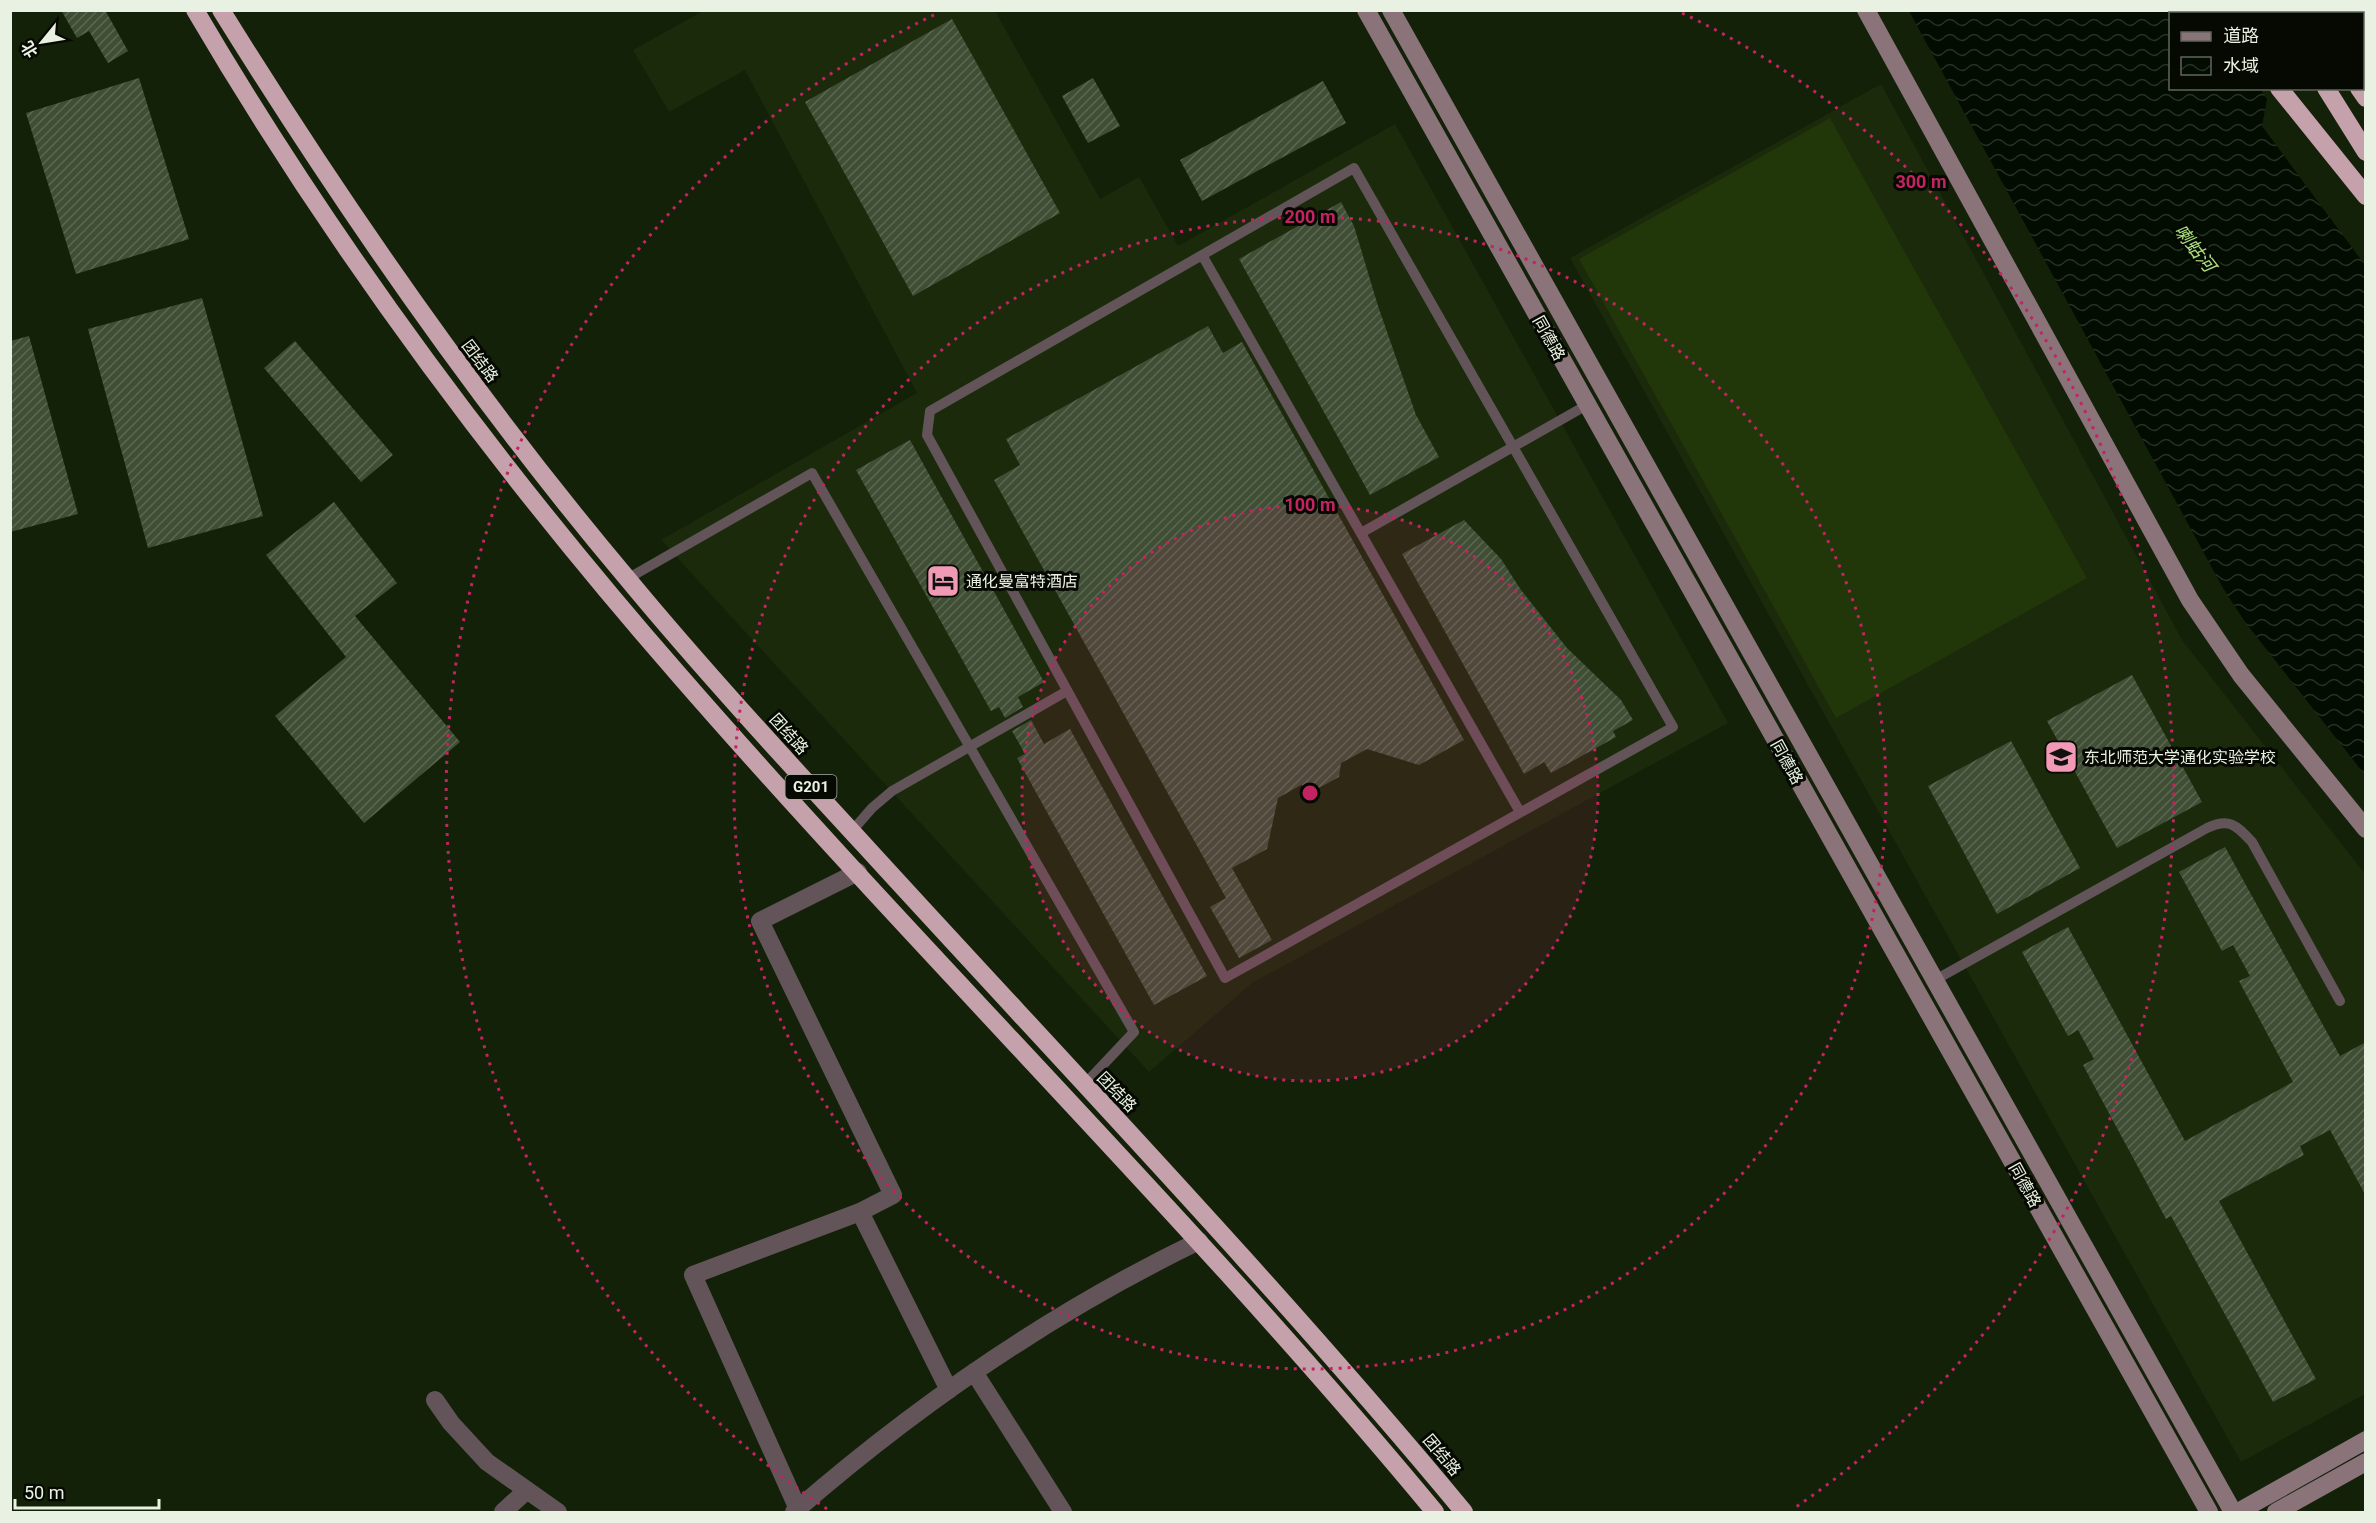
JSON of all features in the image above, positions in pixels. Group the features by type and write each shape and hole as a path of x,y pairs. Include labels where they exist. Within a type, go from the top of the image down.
{"highway":[{"name":"G201","path":"195,10 252,105 351,254 483,435 560,533 680,676 1199,1241 1326,1383 1435,1512"},
{"name":"团结路","path":"221,10 326,176 382,259 501,421 627,579 852,831 1253,1266 1464,1512"},
{"path":"2280,90 2366,196"},
{"path":"2327,90 2366,153"}],"main road":[{"name":"同德路","path":"1366,10 2209,1512"},
{"name":"同德路","path":"1391,10 2233,1512"},
{"path":"1866,10 2190,600 2247,684 2366,829"},
{"path":"2238,1512 2366,1440"},
{"path":"2276,1512 2366,1462"}],"street":[{"path":"858,872 760,921 893,1195 860,1212 693,1275 796,1511 861,1457 974,1372 1073,1308 1123,1279 1199,1241"},
{"path":"860,1212 949,1390"},
{"path":"974,1372 1063,1512"},
{"path":"435,1400 451,1423 487,1461 558,1512"},
{"path":"502,1512 527,1490"}],"lane":[{"path":"1354,168 1514,447 1673,727 1225,978 927,435 930,411 1354,168"},
{"path":"1202,255 1520,812"},
{"path":"1361,533 1587,405"},
{"path":"627,579 812,473 1134,1032 1084,1085"},
{"path":"852,831 872,808 892,791 1067,691"},
{"path":"1935,980 2207,828 2222,823 2237,826 2252,842 2340,1001"}],"shaded area":[{"path":"703,11 995,11 1100,199 1139,177 1178,246 1395,124 1728,723 1252,983 1149,1072 661,540 917,393 745,70 669,112 633,50"},
{"name":"东北师范大学通化实验学校","path":"1881,84 2182,640 2365,874 2365,1394 2241,1462 1570,258"},
{"path":"1830,118 2087,578 1836,718 1579,259"}],"water":[{"name":"喇蛄河","path":"1909,11 2206,11 2169,12 2169,90 2261,90 2267,99 2262,126 2365,265 2365,775 2245,622 2223,588"}],"building":[{"path":"61,10 105,10 128,51 108,63 89,31 77,38"},
{"path":"952,19 1060,213 913,296 805,102"},
{"path":"139,78 189,239 76,274 26,113"},
{"path":"1093,78 1120,126 1088,143 1062,96"},
{"path":"1323,81 1346,123 1202,201 1180,160"},
{"path":"1341,202 1354,226 1378,306 1416,415 1439,457 1370,495 1239,259"},
{"path":"202,298 263,516 148,548 88,329"},
{"path":"1208,326 1223,353 1242,342 1464,740 1419,765 1367,749 1341,763 1339,777 1315,790 1301,785 1278,798 1267,849 1232,868 1272,940 1239,958 1210,907 1226,898 994,480 1020,465 1006,439"},
{"path":"29,336 78,514 10,532 10,341"},
{"path":"295,341 393,455 361,482 264,368"},
{"path":"910,440 1044,682 1018,697 1023,707 1005,718 999,707 991,711 856,470"},
{"path":"334,502 397,583 355,616 460,742 364,823 275,716 346,657 266,555"},
{"path":"1464,520 1501,559 1521,590 1567,648 1621,700 1633,720 1613,731 1616,737 1551,773 1544,762 1524,774 1402,554"},
{"path":"2132,675 2202,802 2117,848 2047,721"},
{"path":"1031,720 1044,744 1070,729 1207,976 1154,1005 1017,758 1025,754 1012,731"},
{"path":"2011,741 2080,868 1997,914 1928,786"},
{"path":"2225,847 2340,1056 2366,1042 2366,1196 2330,1130 2300,1146 2304,1155 2219,1201 2316,1379 2273,1402 2171,1216 2166,1219 2083,1065 2094,1059 2078,1030 2068,1036 2022,952 2068,927 2185,1141 2293,1082 2239,981 2250,976 2233,945 2222,951 2179,872"}],"place":[{"name":"通化曼富特酒店","path":"943,581"},
{"name":"东北师范大学通化实验学校","path":"2061,757"}]}
